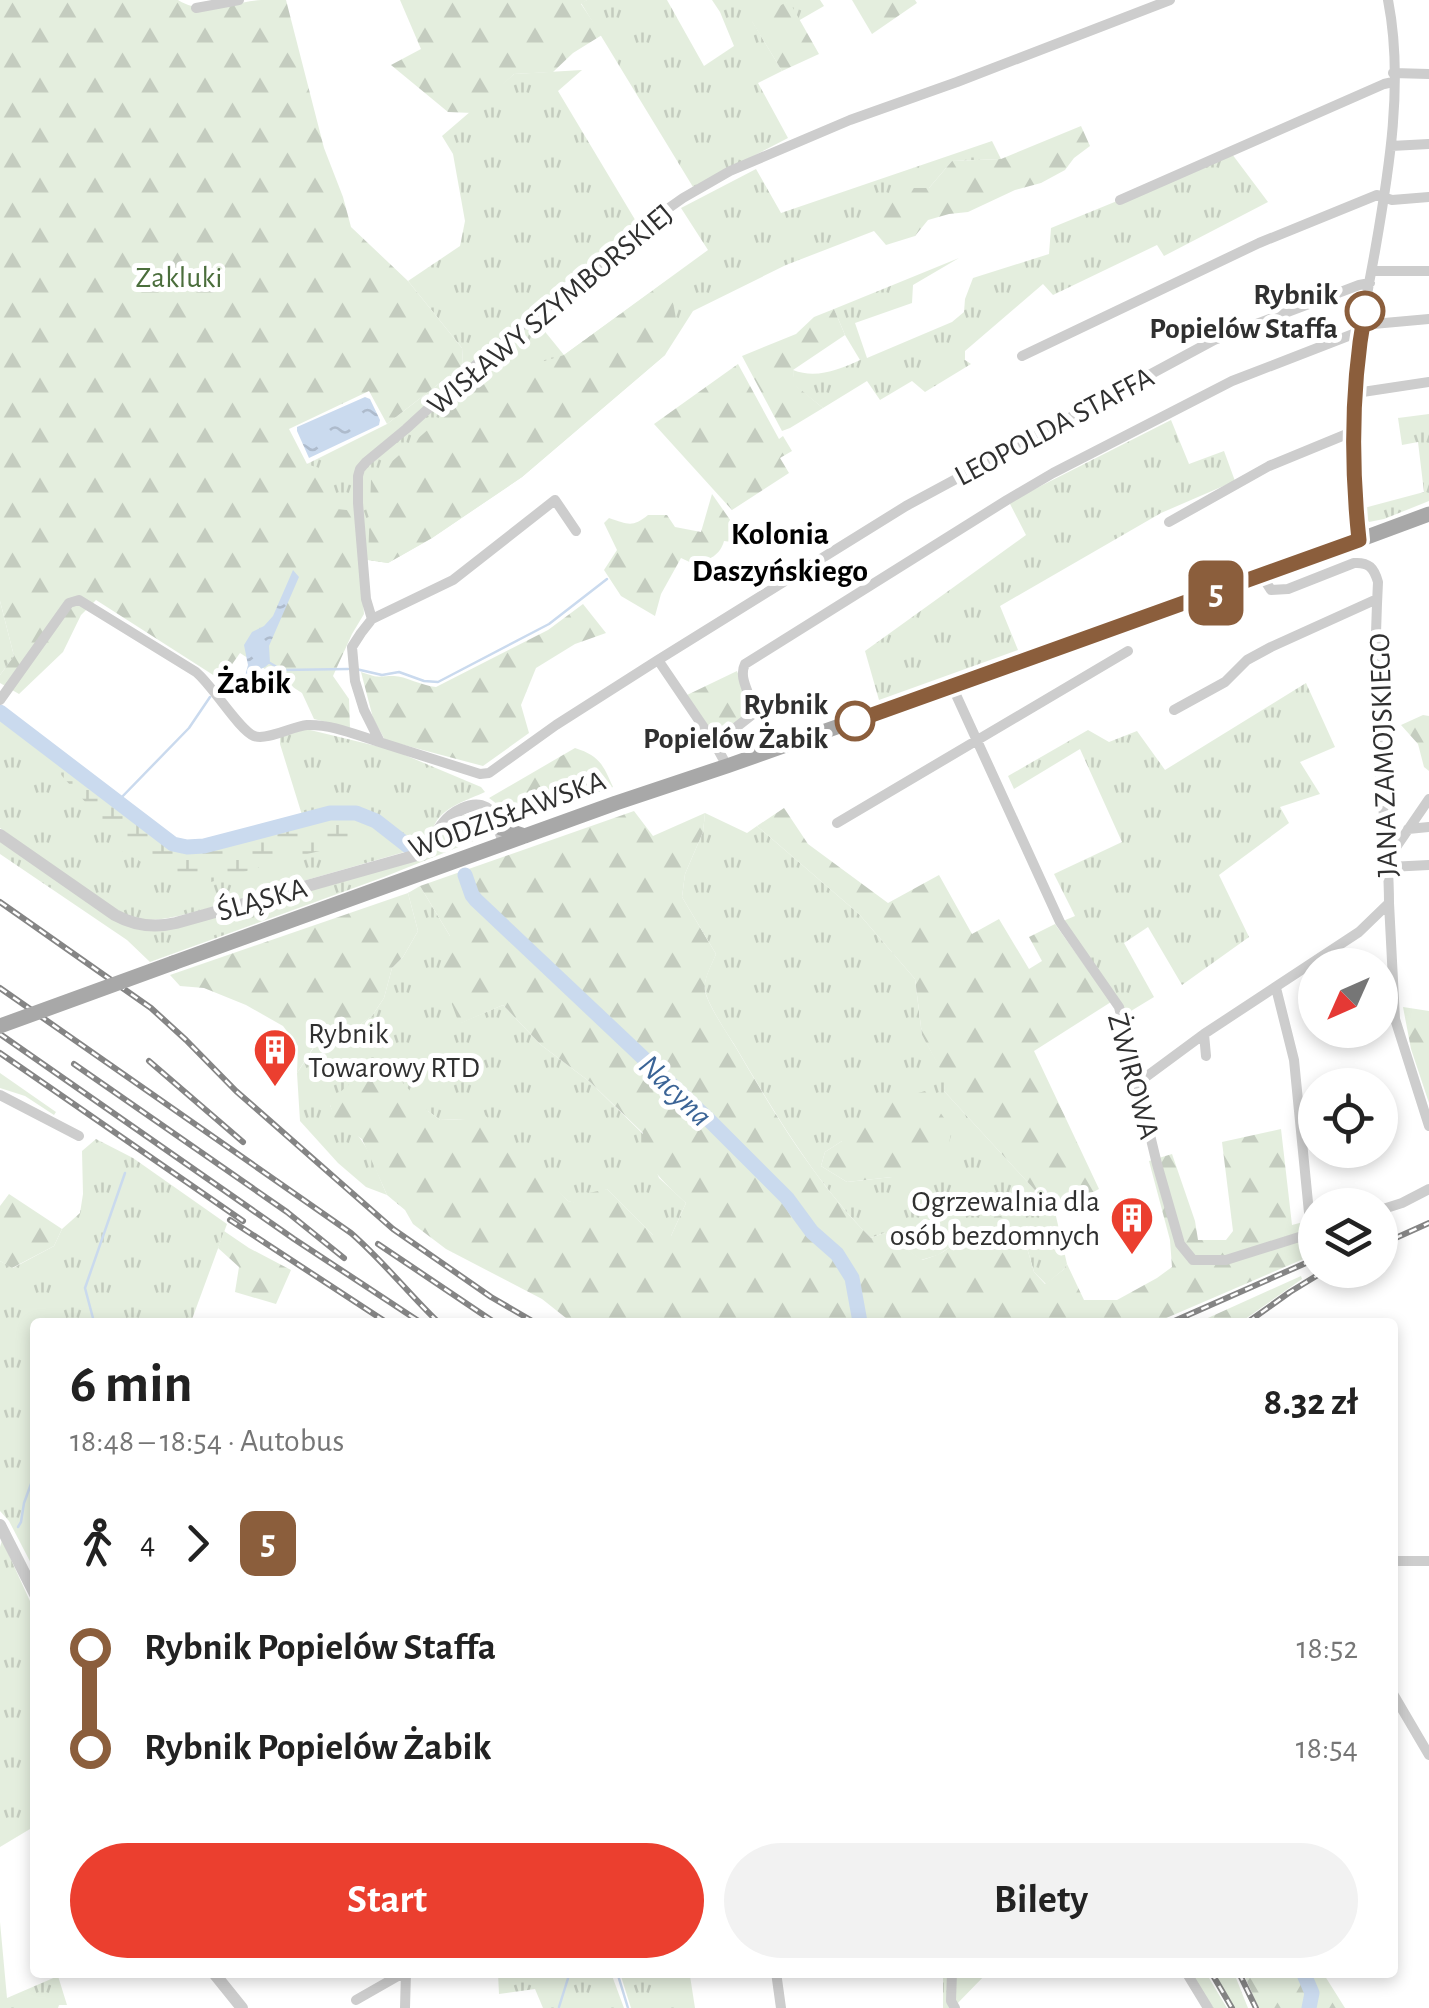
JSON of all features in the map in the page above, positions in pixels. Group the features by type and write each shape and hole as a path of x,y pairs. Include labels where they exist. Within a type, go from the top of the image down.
{"main road":[{"name":"WODZISŁAWSKA","path":"0,1026 1429,514"},
{"path":"498,826 524,836"}],"street":[{"path":"196,8 239,0"},
{"name":"WISŁAWY SZYMBORSKIEJ","path":"372,618 366,599 358,503 360,469 478,362 639,228 712,180 740,167 850,120 1170,0"},
{"path":"1359,540 1347,434 1352,372 1391,146 1392,22 1388,0"},
{"path":"1120,200 1393,78 1429,74"},
{"path":"1391,146 1429,144"},
{"path":"1022,356 1258,242 1377,194 1392,200 1429,197"},
{"name":"LEOPOLDA STAFFA","path":"0,700 63,610 79,600 196,672 254,736 305,725 355,734 480,774 489,773 556,725 906,506 1214,340 1371,277 1429,271"},
{"name":"LEOPOLDA STAFFA","path":"716,744 753,714 743,677 745,664 1007,500 1232,381 1361,330 1429,319"},
{"path":"1353,477 1361,330"},
{"path":"1356,393 1429,382"},
{"path":"1169,522 1270,466 1347,434"},
{"path":"380,742 364,710 352,666 352,647 372,618 453,580 555,500 576,531"},
{"name":"JANA ZAMOJSKIEGO","path":"1138,1082 1360,932 1389,903 1379,759 1375,572 1371,566 1354,563 1288,589 1271,590 1262,576"},
{"name":"JANA ZAMOJSKIEGO","path":"1174,710 1225,682 1247,660 1377,600"},
{"path":"838,823 1128,651"},
{"path":"658,660 727,766"},
{"name":"ŻWIROWA","path":"952,686 1060,922 1119,1007 1180,1244 1193,1260 1226,1260 1298,1238"},
{"path":"355,734 364,710"},
{"path":"1429,799 1389,862 1429,865"},
{"name":"ŚLĄSKA","path":"0,835 119,918 162,926 417,855 430,846 448,818 466,808 486,808 498,826"},
{"path":"477,853 498,826 505,843"},
{"path":"1408,829 1429,828"},
{"path":"1389,903 1395,1019 1429,1126"},
{"path":"1276,988 1294,1060 1308,1188"},
{"path":"1204,1034 1206,1056"},
{"path":"0,1095 79,1136"},
{"path":"1398,1204 1429,1189"},
{"path":"0,1525 30,1584"},
{"path":"1398,1561 1429,1561"},
{"path":"1398,1702 1429,1755"},
{"path":"218,1978 242,2008"},
{"path":"356,2000 395,1978"},
{"path":"405,2008 406,1978"},
{"path":"777,1978 781,2008"},
{"path":"952,1978 950,2001 956,2008"},
{"path":"1190,1978 1208,2008"}],"green space":[{"name":"Zakluki","path":"0,0 178,0 208,8 286,0 324,148 351,227 408,281 462,348 463,365 387,424 369,391 289,429 307,464 327,471 327,508 356,511 364,614 333,676 349,699 350,728 314,719 302,693 240,653 221,680 96,600 81,615 63,652 19,694 0,683 0,675 14,656 0,601"},
{"path":"400,0 587,0 581,4 602,35 573,53 553,72 514,74 473,113 448,112 391,65 421,49"},
{"path":"667,0 704,66 734,46 712,0 820,0 824,6 798,21 788,2 752,21 782,71 758,83 788,138 693,187 581,3"},
{"path":"852,0 915,0 917,3 872,34"},
{"path":"789,1 819,54 782,71 751,20"},
{"path":"582,70 558,91 637,223 529,312 564,355 708,250 681,208 756,169 781,213 992,141 1001,159 952,161 929,188 875,214 874,231 786,265 693,311 665,355 522,477 388,563 368,560 359,564 307,464 387,424 463,365 462,348 408,281 460,246 465,221 453,154 442,136 514,74"},
{"path":"1081,126 1090,146 1065,170 1041,183 1015,190 968,212 928,220 915,236 886,245 874,231 874,214 907,188 929,188 952,161 1001,159"},
{"path":"1232,154 1268,202 1164,256 1157,245 1053,295 1043,284 965,351 965,360 971,364 925,392 912,381 880,400 867,381 823,408 794,385 793,370 819,373 860,360 834,309 959,258 913,285 912,303 855,323 867,358 952,322 964,312 973,278 1049,254 1051,228"},
{"path":"669,279 676,319 665,355 522,477 388,563 368,560 371,480 475,388 564,355"},
{"path":"834,309 845,335 793,370 795,385 823,408 782,431 742,356 796,334 814,317"},
{"path":"738,364 779,439 783,436 792,451 780,458 789,473 732,510 654,424"},
{"path":"1429,414 1429,501 1369,522 1364,508 1424,492 1418,442 1402,445 1398,418"},
{"path":"1171,420 1189,464 1224,451 1235,481 1161,513 1000,606 1018,650 879,700 865,651 1026,535 1009,502"},
{"path":"712,494 747,544 724,541 717,554 696,565 681,558 661,594 655,616 621,596 604,570 617,550 604,523 609,518 630,524 648,515 667,515 675,527 701,532"},
{"path":"0,601 14,656 0,675"},
{"path":"583,604 606,633 575,644 536,668 521,705 529,733 483,766 385,740 373,718 361,672 398,676 436,687 548,630"},
{"path":"737,671 751,709 717,740 687,695"},
{"path":"1306,683 1335,747 1300,762 1320,794 1280,807 1289,823 1219,875 1249,937 1182,985 1148,927 1124,943 1154,997 1126,1014 1063,921 1075,916 1054,874 1122,842 1080,749 1014,789 1008,776 1088,730 1109,742 1137,731 1165,770"},
{"path":"1429,716 1429,771 1424,767 1418,744 1401,725"},
{"path":"0,717 180,850 340,818 370,822 408,851 181,915 147,920 127,915 90,894 0,828"},
{"path":"306,729 393,750 485,792 445,812 417,848 377,820 351,810 337,808 302,815 280,737"},
{"path":"40,739 176,843 192,844 320,812 337,811 377,824 367,840 188,889 117,848 112,832 38,749"},
{"path":"575,748 600,762 613,787 518,820 489,798"},
{"path":"784,808 808,844 888,903 939,875 972,934 999,919 1029,969 1042,961 1029,937 1055,924 1111,1002 1034,1051 1099,1189 1055,1212 944,1091 945,1078 922,1035 915,979 859,914 757,826"},
{"path":"634,811 653,836 705,813 703,832 685,874 682,897 716,954 705,982 707,997 797,1146 871,1238 884,1233 922,1260 951,1246 967,1219 1001,1216 1025,1241 1034,1272 1045,1284 1067,1264 1084,1300 1117,1300 1172,1267 1170,1240 1149,1161 1172,1154 1198,1240 1226,1240 1233,1231 1222,1142 1281,1129 1292,1225 1298,1223 1298,1261 1166,1318 566,1318 542,1299 446,1249 413,1224 405,1210 387,1195 362,1139 335,1119 330,1105 333,1098 370,1067 395,1074 440,1120 465,1119 483,1113 568,1201 577,1203 589,1193 607,1189 653,1235 671,1236 686,1203 649,1163 643,1133 590,1082 541,1045 503,1005 459,1024 442,968 450,936 420,886"},
{"path":"470,813 484,823 481,838 150,962 127,940 0,854 0,840 86,901 159,931 428,856 448,826"},
{"path":"705,813 747,833 757,826 859,914 915,979 922,1035 946,1078 944,1091 1055,1212 1067,1264 1046,1284 1034,1272 1025,1241 959,1241 938,1255 921,1260 884,1233 871,1238 814,1170 706,996 705,981 716,954 682,897 685,874 703,832","holes":["842,1141 892,1177 847,1182 821,1166 825,1152"]},
{"path":"420,886 450,936 460,1023 503,1005 541,1045 590,1082 643,1134 659,1178 686,1203 671,1236 654,1236 607,1189 577,1204 568,1201 465,1119 440,1120 428,1111 330,1105 338,1120 365,1146 387,1195 366,1187 300,1121 297,1073 326,1029 351,1031 372,1016 384,998 392,968 418,931 408,893"},
{"path":"408,893 418,931 392,968 384,998 372,1016 351,1031 325,1029 297,1073 298,1046 283,1026 204,988 180,986 170,975"},
{"path":"1403,1007 1429,1011 1429,1103 1411,1049"},
{"path":"0,1073 56,1112 54,1115 25,1096 0,1088"},
{"path":"925,1091 952,1129 948,1148 931,1164 892,1177 847,1182 821,1166 825,1152 842,1141 873,1106"},
{"path":"96,1139 133,1158 227,1224 192,1318 30,1318 30,1561 0,1511 0,1261 13,1268 54,1246 62,1229 80,1213 82,1151"},
{"path":"9,1194 62,1229 54,1246 12,1268 0,1261 0,1206"},
{"path":"224,1231 291,1270 276,1304 235,1292 239,1267 218,1248"},
{"path":"1298,1277 1298,1282 1247,1318 1208,1318"},
{"path":"2,1540 30,1601 30,1829 0,1847"},
{"path":"0,1922 7,1998 59,1978 67,2005 0,2008"},
{"path":"498,1978 613,1978 624,2008 543,2008 535,1989 499,1994"},
{"path":"622,1978 690,1978 695,2008 631,2008"},
{"path":"943,1978 982,1978 953,2008 943,2008"},
{"path":"1194,1978 1209,1978 1227,2008 1212,2008"},
{"path":"1215,1978 1236,1978 1248,2008 1234,2008"},
{"path":"1245,1978 1301,1978 1308,1992 1305,2008 1259,2008"},
{"path":"1309,1978 1326,1978 1345,2008 1312,2008"}],"water":[{"path":"365,397 370,399 379,425 309,458 297,427"},
{"path":"293,570 299,577 269,646 270,663 245,676 248,665 244,645 252,632 273,616"}],"waterway":[{"path":"356,669 382,675 399,672 438,682 549,624 607,579"},
{"path":"270,663 282,670 348,669"},
{"path":"217,692 245,676"},
{"path":"118,801 189,728 210,697"},
{"name":"Nacyna","path":"0,712 173,844 204,846 330,813 356,813 376,821 408,846"},
{"name":"Nacyna","path":"465,875 476,900 709,1120 837,1254 852,1278 859,1318"},
{"path":"93,1318 85,1288 125,1173"},
{"path":"18,1527 30,1487"},
{"path":"559,2007 568,1978"},
{"path":"619,1978 628,2008"},
{"name":"Nacyna","path":"1306,1978 1312,1993 1309,2008"}],"railway":[{"path":"0,902 151,1008 236,1091 393,1229 527,1318"},
{"path":"0,988 351,1233 434,1318"},
{"path":"0,1034 414,1318"},
{"path":"0,1053 243,1221"},
{"path":"149,1061 243,1142"},
{"path":"74,1064 287,1212 344,1258"},
{"path":"230,1220 380,1318"},
{"path":"1398,1237 1429,1223"},
{"path":"378,1244 488,1318"},
{"path":"1181,1318 1298,1266"},
{"path":"1254,1318 1298,1287"},
{"path":"1214,1978 1232,2008"},
{"path":"1241,1978 1256,2008"}],"bus line":[{"name":"5","path":"855,721 1359,540 1353,477 1354,420 1365,311"}],"place":[{"name":"Rybnik Popielów Staffa","path":"1365,311"},
{"name":"Rybnik Popielów Żabik","path":"855,721"},
{"name":"Rybnik Towarowy RTD","path":"275,1088"},
{"name":"Ogrzewalnia dla osób bezdomnych","path":"1132,1256"}],"district":[{"name":"Kolonia Daszyńskiego","path":"780,552"},
{"name":"Żabik","path":"254,682"}]}
